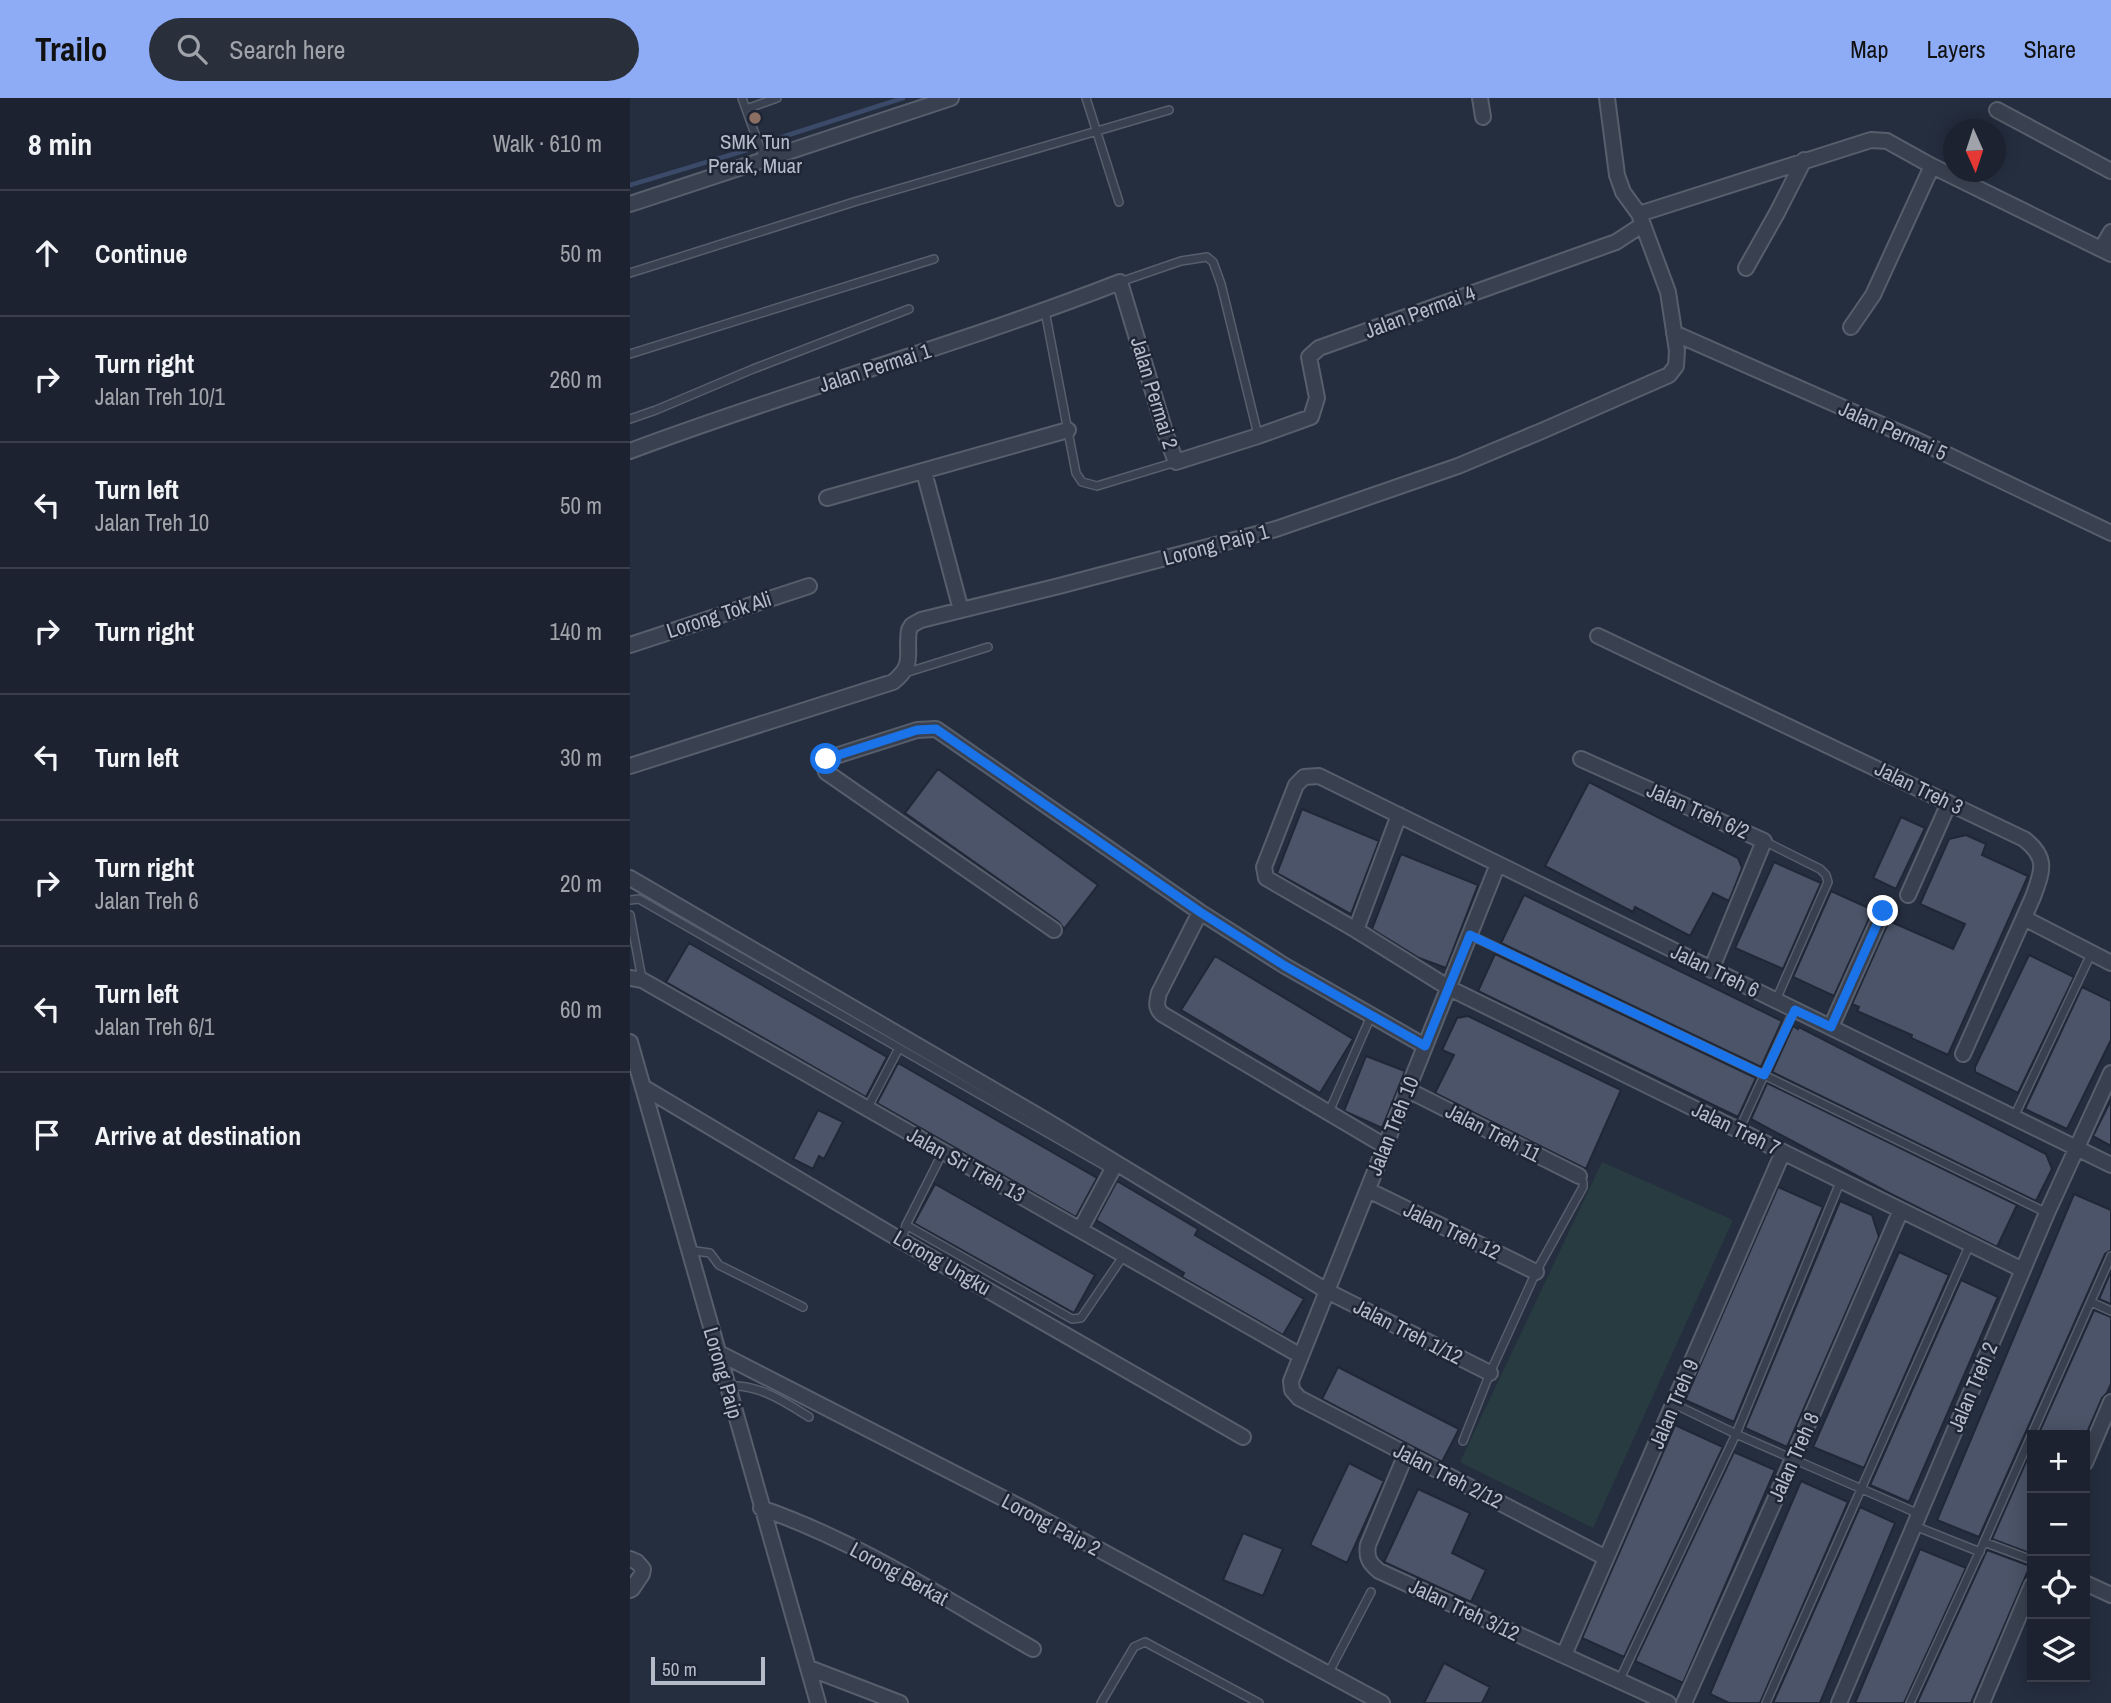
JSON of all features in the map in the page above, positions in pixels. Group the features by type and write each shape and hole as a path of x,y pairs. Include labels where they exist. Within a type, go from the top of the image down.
{"street":[{"path":"630,204 951,98"},
{"path":"1480,98 1483,117"},
{"name":"Lorong Paip 1","path":"904,674 908,666 908,636 912,625 935,616 1276,529 1458,466 1669,375 1676,366 1668,292 1640,219 1623,192 1617,175 1607,98"},
{"path":"1997,110 2111,171"},
{"path":"1640,219 1804,160 1882,139 2106,251 2111,232"},
{"path":"1746,268 1804,160"},
{"path":"1851,327 1872,295 1932,166"},
{"name":"Jalan Permai 4","path":"1258,436 1311,417 1317,398 1309,356 1319,348 1616,242 1640,219"},
{"name":"Jalan Permai 2","path":"1120,282 1176,462 1258,436"},
{"name":"Jalan Permai 1","path":"630,451 694,427 1045,311 1120,282"},
{"name":"Jalan Permai 5","path":"1674,333 1923,443 2111,533"},
{"path":"827,498 1068,430"},
{"path":"924,471 961,610"},
{"name":"Lorong Tok Ali","path":"630,645 809,586"},
{"name":"Jalan Treh 3","path":"1598,636 2024,839 2036,848 2041,859 2042,873 1963,1054"},
{"path":"630,766 880,687 904,674"},
{"path":"1054,930 826,772 823,763 832,756 917,730 936,729 1200,912 1285,966 1425,1046"},
{"name":"Jalan Treh 6/2","path":"1581,759 1764,841 1711,970"},
{"name":"Jalan Treh 6","path":"1266,878 1264,867 1296,785 1304,777 1319,776 2111,1165"},
{"path":"1908,895 1949,803"},
{"path":"1356,930 1399,815"},
{"name":"Jalan Treh 10","path":"1292,1390 1291,1381 1498,864"},
{"name":"Jalan Treh 1/12","path":"630,878 1327,1291 1490,1373"},
{"name":"Jalan Treh 7","path":"1266,878 1448,988 2023,1270"},
{"path":"1831,1027 1883,911"},
{"path":"1200,912 1159,993 1157,1009 1161,1014 1385,1146"},
{"path":"2024,918 2111,963"},
{"name":"Jalan Sri Treh 13","path":"636,979 1301,1356"},
{"name":"Lorong Paip","path":"630,1042 818,1703"},
{"name":"Jalan Treh 2","path":"1839,1703 2047,1213 2111,1073"},
{"name":"Lorong Ungku","path":"643,1087 902,1241 1243,1437"},
{"name":"Jalan Treh 11","path":"1408,1090 1579,1176"},
{"name":"Jalan Treh 9","path":"1564,1656 1783,1152"},
{"path":"1080,1230 1114,1167"},
{"name":"Jalan Treh 12","path":"1368,1190 1536,1272"},
{"name":"Jalan Treh 8","path":"1684,1703 1901,1210"},
{"name":"Lorong Paip 2","path":"717,1352 1026,1510 1382,1703"},
{"name":"Jalan Treh 2/12","path":"1292,1390 1299,1398 1606,1558"},
{"path":"2090,1451 2111,1402"},
{"name":"Jalan Treh 3/12","path":"1406,1454 1368,1545 1370,1563 1379,1571 1668,1703"},
{"name":"Lorong Berkat","path":"761,1508 812,1527 890,1567 1033,1649"},
{"path":"630,1559 643,1569 630,1590"},
{"path":"2090,1585 2111,1595"},
{"path":"1982,1703 2027,1597"},
{"path":"809,1668 900,1703"}],"lane":[{"path":"742,98 764,159"},
{"path":"746,109 777,98"},
{"path":"1086,98 1119,202"},
{"path":"630,273 854,202 1169,110"},
{"path":"1120,282 1181,261 1207,257 1213,262 1221,284 1258,436"},
{"path":"630,354 934,259"},
{"path":"630,419 909,309"},
{"path":"1045,311 1076,473 1082,482 1097,485 1176,462"},
{"path":"904,674 988,647"},
{"path":"1764,841 1820,869 1828,882 1776,1000"},
{"path":"630,900 639,899 1114,1167"},
{"path":"630,915 636,979"},
{"path":"1470,935 2047,1213"},
{"path":"2014,1117 2091,953"},
{"path":"1739,1130 1795,1010"},
{"path":"1329,1112 1371,1015"},
{"path":"867,1109 899,1048"},
{"path":"902,1241 906,1225 943,1152"},
{"path":"1463,1441 1490,1373 1536,1272 1583,1187 1579,1176"},
{"path":"1619,1681 1736,1434 1841,1180"},
{"path":"906,1225 1077,1320 1124,1255"},
{"path":"1766,1703 1970,1244"},
{"path":"688,1250 710,1253 719,1265 803,1307"},
{"path":"1910,1703 2111,1256"},
{"path":"2091,1302 2111,1311"},
{"path":"727,1386 757,1390 779,1398 809,1417"},
{"path":"1674,1404 1862,1488 1980,1552"},
{"path":"1984,1542 2027,1558"},
{"path":"1327,1675 1371,1592"},
{"path":"1101,1703 1134,1647 1145,1642 1259,1703"}],"green space":[{"path":"1602,1162 1733,1220 1593,1528 1460,1462"}],"building":[{"path":"938,769 1098,885 1064,929 1059,922 905,813"},
{"path":"1589,782 1738,858 1742,868 1729,901 1713,893 1690,936 1635,907 1633,912 1545,866"},
{"path":"1302,809 1379,841 1351,914 1277,873"},
{"path":"1901,817 1925,828 1896,889 1873,878"},
{"path":"1966,835 1986,844 1982,855 2028,876 1948,1055 1911,1038 1912,1035 1857,1011 1859,1007 1852,1004 1889,921 1953,949 1965,924 1920,904 1949,839"},
{"path":"1401,854 1478,885 1446,968 1419,958 1372,929"},
{"path":"1774,862 1821,883 1783,969 1735,948"},
{"path":"1831,891 1873,910 1834,996 1793,977"},
{"path":"1524,895 1782,1021 1761,1067 1501,943"},
{"path":"689,943 887,1057 866,1097 666,982"},
{"path":"1495,954 1756,1078 1738,1117 1478,991"},
{"path":"2029,955 2074,977 2018,1093 1975,1072 1975,1067"},
{"path":"1215,956 1353,1039 1320,1093 1181,1010"},
{"path":"2082,987 2111,1001 2111,1040 2067,1129 2025,1109"},
{"path":"1468,1016 1621,1090 1586,1169 1435,1093 1454,1055 1442,1050 1457,1018"},
{"path":"1793,1026 2046,1154 2052,1169 2036,1201 1772,1072"},
{"path":"1366,1056 1405,1071 1382,1128 1344,1111"},
{"path":"898,1063 1097,1178 1076,1217 877,1103"},
{"path":"1767,1083 2017,1205 1997,1247 1751,1119"},
{"path":"2111,1100 2111,1146 2093,1136"},
{"path":"818,1110 843,1122 824,1159 819,1156 813,1169 793,1159"},
{"path":"1117,1181 1198,1229 1195,1235 1304,1299 1283,1335 1182,1277 1184,1273 1096,1220"},
{"path":"935,1184 1095,1275 1074,1313 914,1223"},
{"path":"1778,1187 1823,1207 1734,1422 1685,1400"},
{"path":"2074,1194 2111,1210 2111,1250 2105,1254 1979,1537 1937,1520"},
{"path":"1840,1201 1872,1215 1879,1237 1787,1447 1745,1428"},
{"path":"1899,1252 1949,1275 1864,1468 1813,1447"},
{"path":"2111,1271 2111,1304 2099,1299"},
{"path":"1961,1280 1998,1297 1909,1502 1870,1485"},
{"path":"2094,1310 2111,1317 2111,1384 2088,1430 2040,1430"},
{"path":"1338,1367 1459,1429 1442,1462 1322,1399"},
{"path":"1675,1425 1723,1447 1624,1657 1582,1638"},
{"path":"1734,1452 1775,1470 1683,1683 1635,1661"},
{"path":"2027,1459 2027,1552 1992,1539"},
{"path":"1349,1463 1384,1481 1347,1563 1310,1545"},
{"path":"1801,1481 1848,1502 1760,1703 1729,1703 1710,1694"},
{"path":"1418,1489 1470,1513 1452,1553 1486,1570 1471,1602 1384,1562"},
{"path":"1860,1507 1895,1523 1820,1703 1773,1703"},
{"path":"1243,1533 1283,1549 1263,1596 1223,1580"},
{"path":"1920,1549 1966,1568 1904,1703 1855,1703"},
{"path":"1987,1550 2027,1565 2027,1573 1971,1703 1917,1703"},
{"path":"1444,1663 1490,1687 1482,1703 1424,1703"}],"waterway":[{"path":"779,138 903,98"},
{"path":"630,185 747,150"}],"place":[{"name":"SMK Tun Perak, Muar","path":"755,118"}],"route":[{"path":"826,759 917,730 936,729 1200,912 1285,966 1425,1046 1470,935 1764,1075 1795,1010 1831,1027 1883,911"}]}
